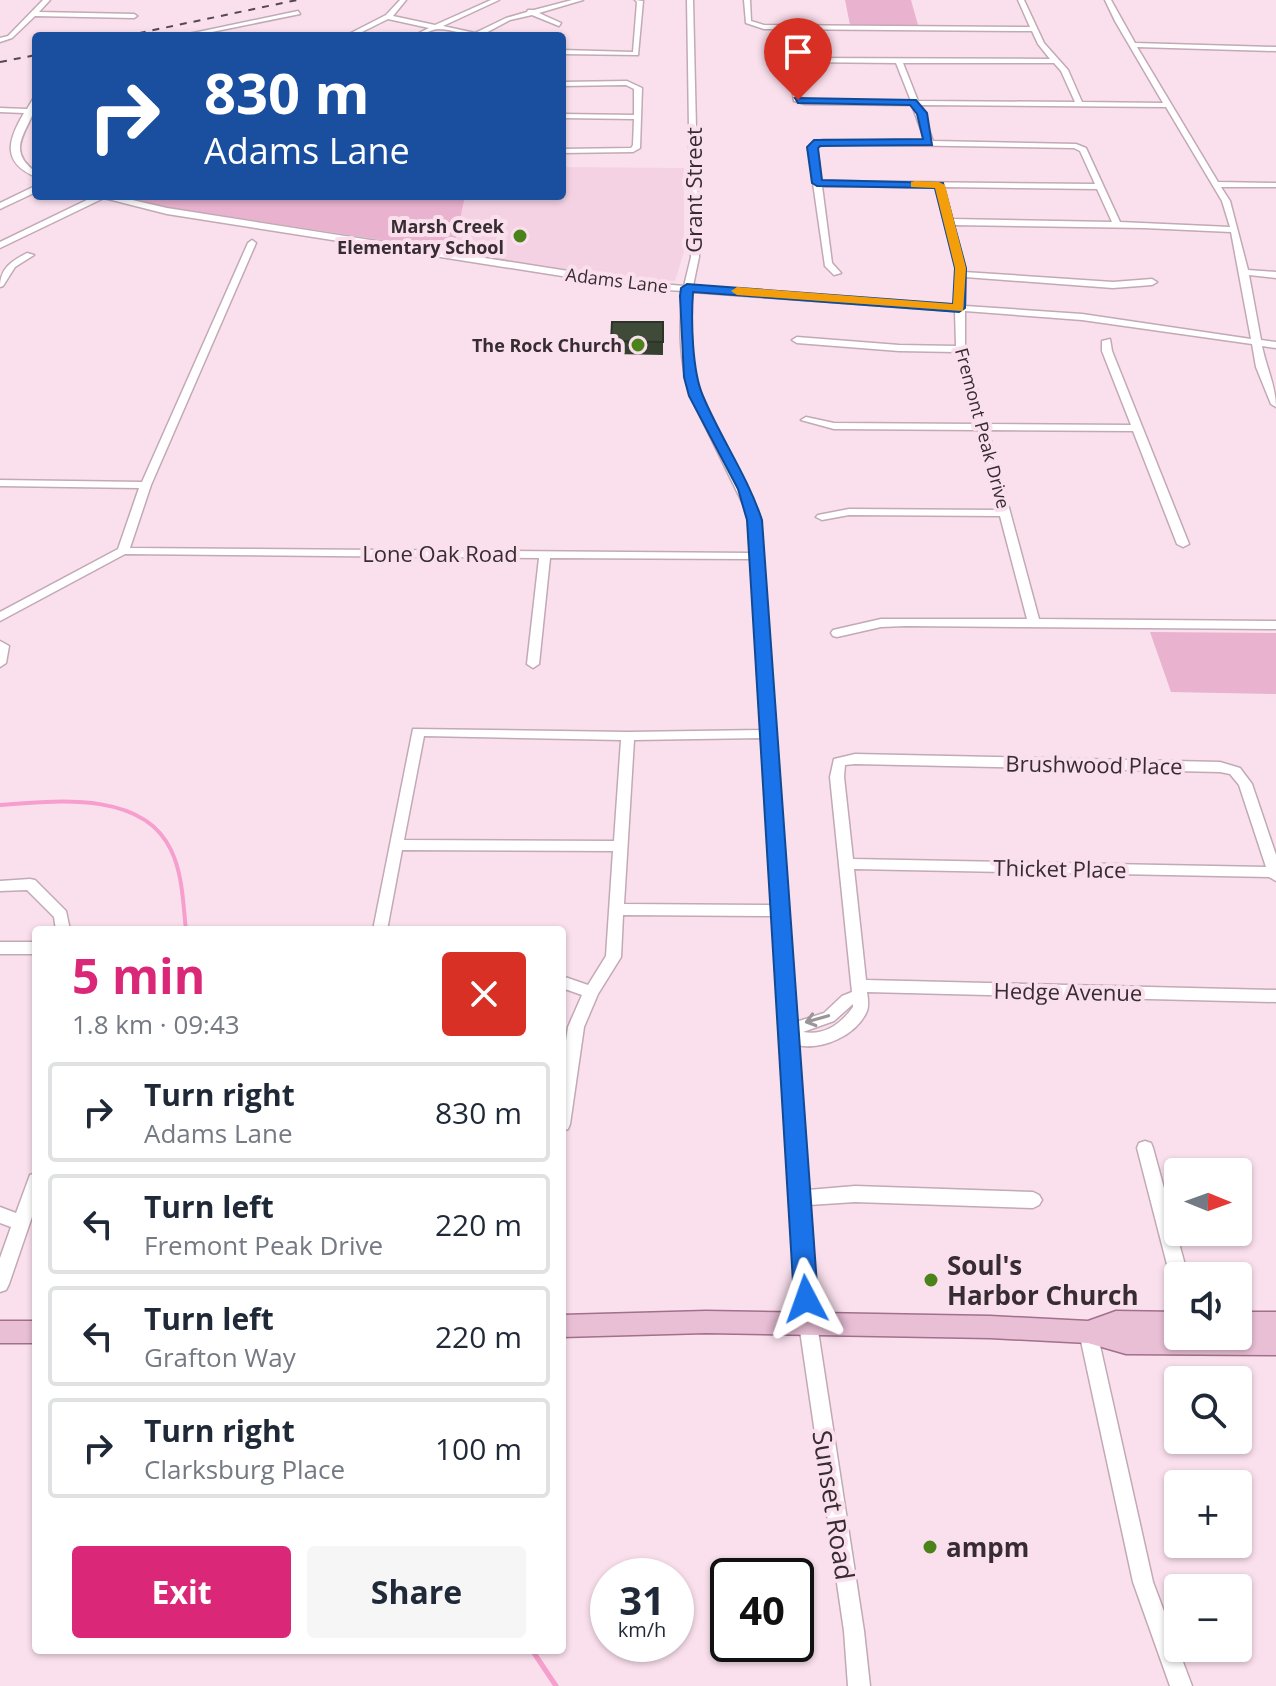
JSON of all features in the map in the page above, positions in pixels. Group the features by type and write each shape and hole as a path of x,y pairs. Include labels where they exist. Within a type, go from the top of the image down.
{"main road":[{"path":"566,1326 706,1322 808,1324 1088,1332 1126,1343 1276,1344"},
{"path":"1088,1332 1116,1322 1164,1323"},
{"path":"1252,1323 1276,1323"},
{"path":"0,1332 32,1332"}],"street":[{"path":"31,14 30,10 38,0"},
{"path":"0,40 10,37 47,0"},
{"path":"356,32 400,8 403,0"},
{"path":"411,32 481,0"},
{"path":"424,32 496,0"},
{"path":"485,32 530,11 580,0"},
{"name":"Grant Street","path":"690,0 695,257 687,288 687,361 696,396 745,489 754,520 808,1324"},
{"path":"747,0 748,22 764,27 1034,29"},
{"path":"1021,0 1034,29 1064,70 1080,105"},
{"path":"1108,0 1226,201 1244,272 1261,367 1276,404"},
{"path":"566,52 636,54 639,1"},
{"path":"530,11 559,24"},
{"path":"202,32 298,13"},
{"path":"31,14 134,16"},
{"path":"386,17 460,32"},
{"path":"1135,45 1276,49"},
{"path":"1056,61 793,61 797,99 1170,105"},
{"path":"899,61 913,102 922,113 929,142"},
{"path":"566,84 627,83 638,88 637,146 625,151 566,151"},
{"path":"32,108 5,144 4,157 11,166 32,174"},
{"path":"0,110 30,111"},
{"path":"566,116 637,117"},
{"path":"837,273 828,264 813,147 818,143 1076,146 1083,150 1117,224"},
{"path":"817,183 1100,187"},
{"path":"1216,184 1276,185"},
{"name":"Fremont Peak Drive","path":"939,185 960,274 961,349 1034,623"},
{"path":"0,206 32,191"},
{"path":"0,242 81,200"},
{"path":"0,242 94,200"},
{"name":"Adams Lane","path":"122,200 203,217 608,281 1082,317 1276,345"},
{"path":"949,222 1117,224 1234,230"},
{"path":"0,617 123,551 146,485 252,243"},
{"path":"0,284 12,265 30,255"},
{"path":"1244,272 1276,275"},
{"path":"960,274 1113,285 1152,282"},
{"path":"797,340 961,349"},
{"path":"1107,341 1107,351 1183,544"},
{"path":"806,420 834,426 1137,428"},
{"path":"0,483 146,485"},
{"path":"822,517 849,512 1005,513"},
{"name":"Lone Oak Road","path":"123,551 757,556"},
{"path":"533,664 545,554"},
{"path":"837,633 881,623 906,622 1276,625"},
{"path":"0,645 3,646 0,663"},
{"path":"381,926 418,732 628,736 769,734"},
{"path":"566,1081 576,1027 591,992 613,957 628,736"},
{"name":"Brushwood Place","path":"846,864 837,777 839,762 855,759 1220,767 1235,771 1245,784 1275,874"},
{"path":"398,845 621,846"},
{"path":"788,1031 802,1040 834,1035 861,1008 846,864"},
{"name":"Thicket Place","path":"846,864 1275,874"},
{"path":"0,886 30,884 61,915 62,926"},
{"path":"618,909 782,911"},
{"path":"0,948 32,948"},
{"path":"566,983 591,992"},
{"name":"Hedge Avenue","path":"860,991 1276,996"},
{"path":"1145,1148 1175,1262"},
{"path":"0,1284 32,1191"},
{"path":"798,1198 855,1194 1033,1200"},
{"path":"0,1215 21,1223"},
{"name":"Sunset Road","path":"808,1324 854,1631 859,1686"},
{"path":"1088,1332 1143,1582 1181,1686"}],"shaded area":[{"path":"845,0 911,0 918,25 850,25"},
{"name":"Marsh Creek Elementary School","path":"566,167 684,168 684,252 675,281 608,277 258,220 336,200 566,200"},
{"path":"139,200 464,200 455,242 438,240 414,245 160,206"},
{"path":"1150,632 1276,633 1276,694 1171,692"}],"building":[{"path":"612,322 663,322 663,342 611,341"}],"waterway":[{"path":"0,805 46,802 95,804 119,808 140,817 158,831 171,850 178,869 186,926"},
{"path":"535,1654 556,1686"}],"railway":[{"path":"144,32 297,0"},
{"path":"0,62 32,56"}],"slow traffic":[{"path":"737,291 959,308 960,268 939,185 915,184"}],"place":[{"name":"Marsh Creek Elementary School","path":"520,236"},
{"name":"The Rock Church","path":"638,345"},
{"name":"Soul's Harbor Church","path":"931,1280"},
{"name":"ampm","path":"930,1547"}],"route":[{"path":"798,100 913,102 922,113 929,142 827,141 814,144 817,183 939,185 960,268 959,308 687,288 687,361 690,377 696,396 745,489 754,520 782,911 789,1084 806,1299"}]}
